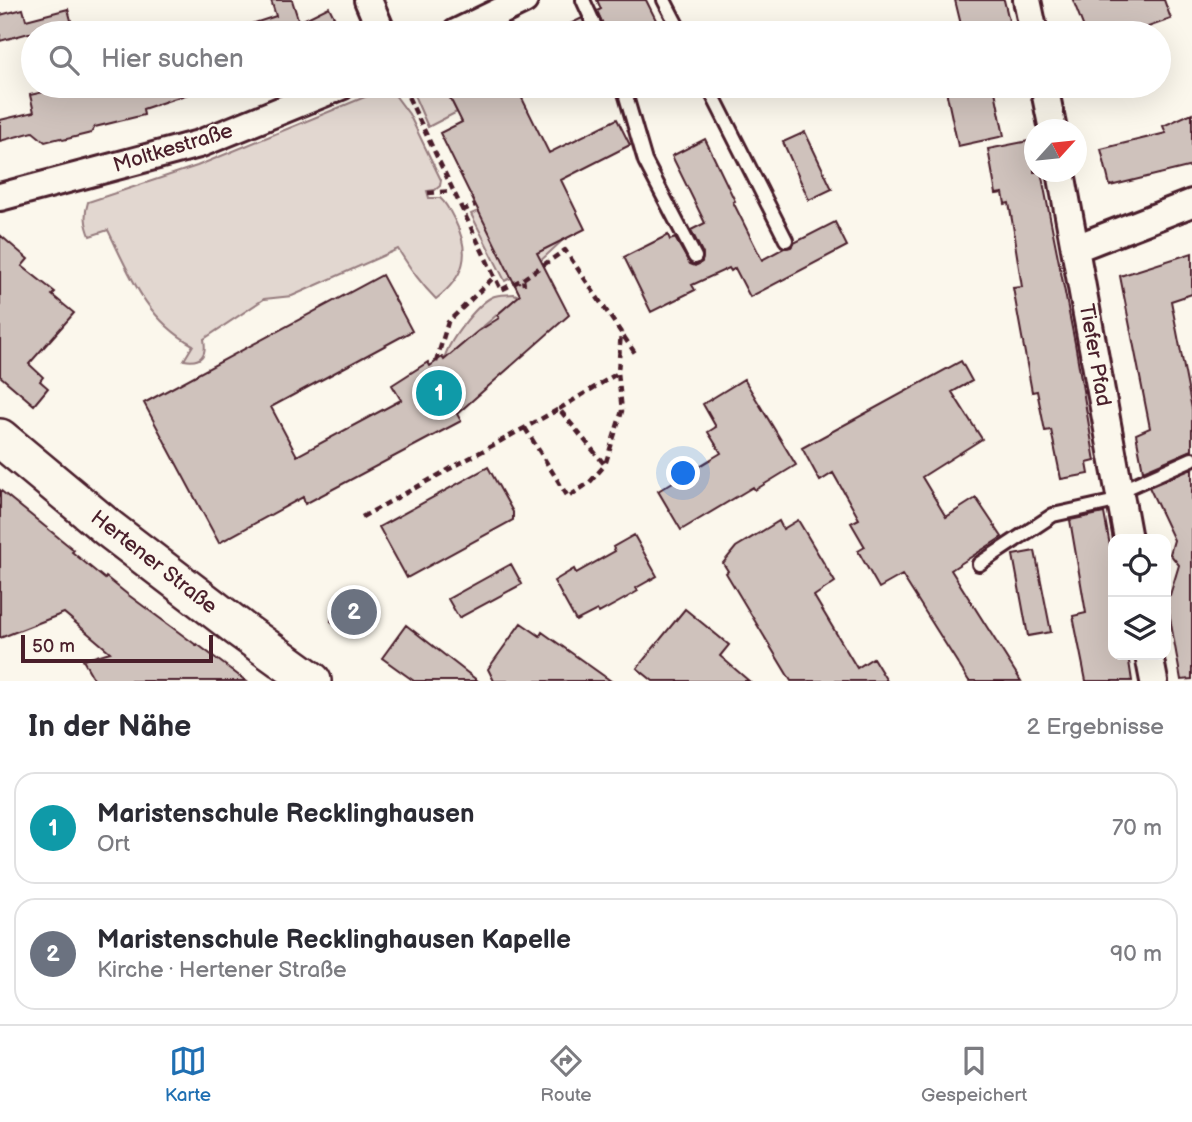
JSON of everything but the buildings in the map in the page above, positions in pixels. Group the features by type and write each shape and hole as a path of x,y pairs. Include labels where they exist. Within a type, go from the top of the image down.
{"main road":[{"name":"Hertener Straße","path":"0,438 108,528 312,681"}],"street":[{"path":"368,0 377,21"},
{"path":"481,21 524,0"},
{"path":"1027,0 1031,21"},
{"name":"Moltkestraße","path":"0,197 199,144 312,98"},
{"path":"1046,98 1050,119"},
{"name":"Tiefer Pfad","path":"1063,182 1127,534"},
{"path":"1076,248 1192,203"},
{"path":"1150,660 1154,681"}],"lane":[{"path":"583,0 593,21"},
{"path":"664,0 675,21"},
{"path":"627,98 645,161 695,257"},
{"path":"714,98 786,240"},
{"path":"979,564 1053,515 1120,496 1192,458"}],"path":[{"path":"409,98 501,290 524,282 565,250 637,356"},
{"path":"428,193 452,191"},
{"path":"463,211 475,205"},
{"path":"436,362 448,322 495,276"},
{"path":"525,428 568,497 589,483 605,465 622,411 618,372 621,332"},
{"path":"362,517 559,409 618,372"},
{"path":"559,409 605,465"}],"shaded area":[{"path":"362,98 397,98 409,114 441,180 440,186 435,190 427,191 429,198 442,200 460,233 464,255 459,274 436,299 398,249 292,296 264,299 204,339 205,350 202,357 184,360 193,345 151,309 132,279 108,230 90,236 86,211 88,202 197,166"},
{"path":"415,98 450,98 457,112 428,127"},
{"path":"478,211 564,239 535,266 505,281 471,214"},
{"path":"500,295 519,296 444,360 456,335 485,301"}],"place":[{"name":"Maristenschule Recklinghausen","path":"439,393"},
{"name":"Maristenschule Recklinghausen Kapelle","path":"354,612"}]}
